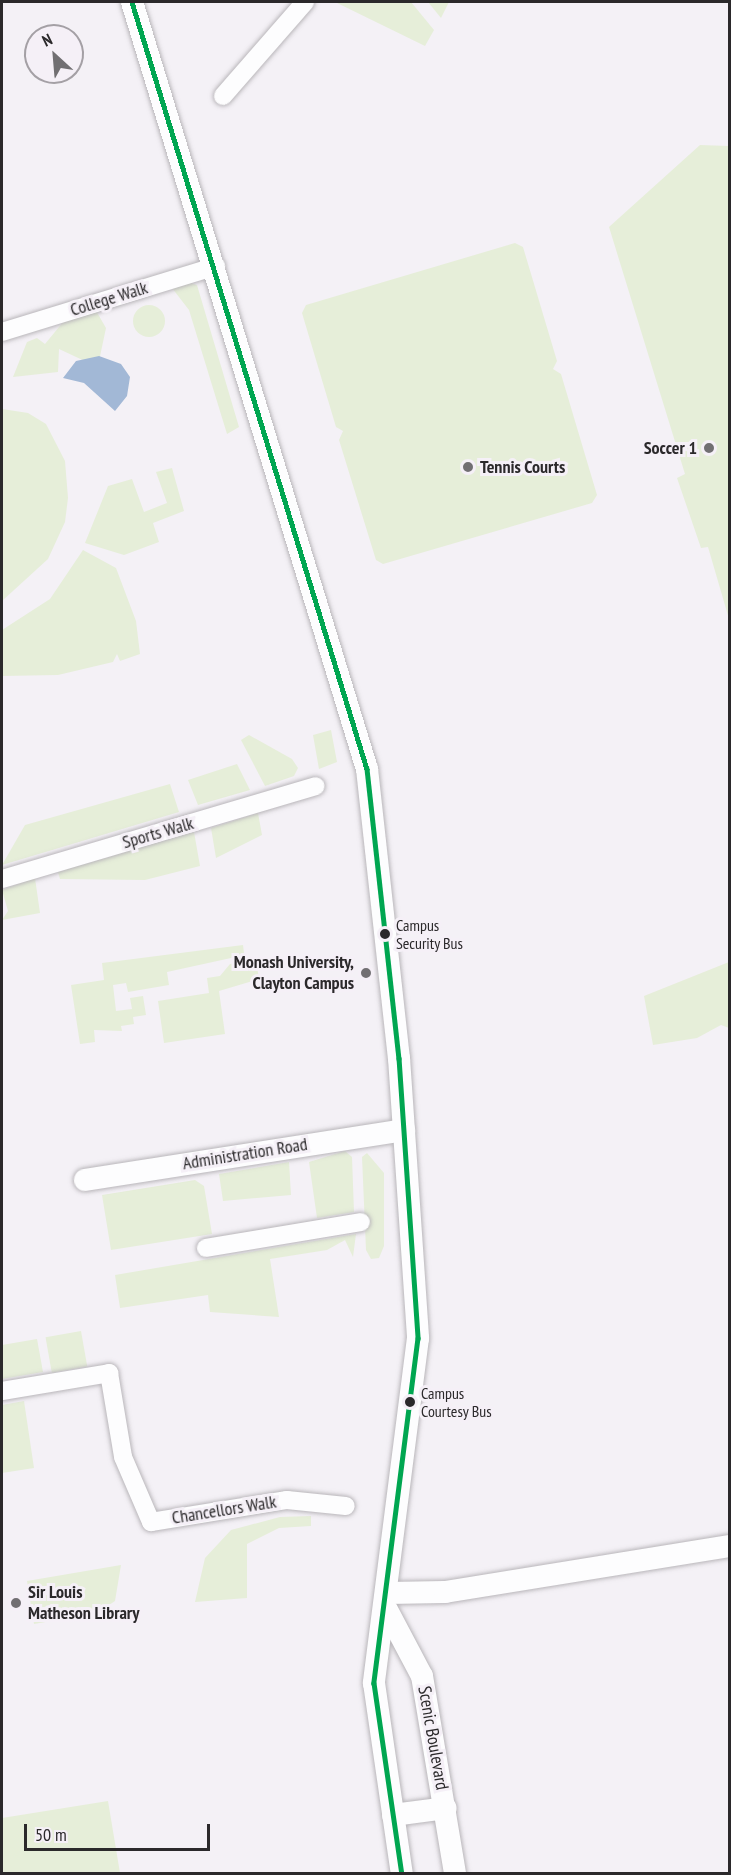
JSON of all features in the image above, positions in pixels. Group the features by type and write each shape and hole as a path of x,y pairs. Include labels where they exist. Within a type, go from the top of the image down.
{"street":[{"path":"132,2 216,266 367,769 404,1130 418,1338 388,1602 374,1683 402,1874"},
{"path":"223,96 305,2"},
{"name":"College Walk","path":"2,332 216,266"},
{"name":"Sports Walk","path":"2,879 315,786"},
{"name":"Administration Road","path":"86,1180 404,1130"},
{"path":"206,1248 361,1222"},
{"name":"Chancellors Walk","path":"2,1391 109,1373 123,1457 151,1521 287,1500 346,1506"},
{"path":"388,1602 729,1546"},
{"name":"Scenic Boulevard","path":"388,1602 422,1676 446,1808 455,1874"},
{"path":"393,1815 446,1808"}],"green space":[{"path":"335,2 411,2 434,30 425,46"},
{"path":"428,2 449,2 441,18"},
{"path":"700,145 729,146 729,619 708,547 701,548 677,478 685,474 609,227"},
{"path":"515,243 523,247 557,361 553,369 561,374 597,495 592,503 383,564 376,560 339,440 343,431 336,427 302,313 306,305"},
{"path":"191,283 197,285 239,427 227,434 189,310 172,288"},
{"path":"149,305 160,310 165,321 160,332 149,337 138,332 133,321 138,310"},
{"path":"95,309 106,328 99,361 89,363 59,349 58,372 13,377 27,342 37,338 45,344 68,316"},
{"path":"2,409 28,413 46,424 65,461 68,498 65,522 48,559 2,601"},
{"path":"172,468 184,511 153,523 159,542 124,555 85,543 108,486 132,479 144,512 167,503 156,472"},
{"path":"83,550 116,568 136,621 140,654 120,661 117,654 113,662 58,675 2,676 2,630 50,599"},
{"path":"331,730 337,762 319,769 313,735"},
{"path":"249,735 292,759 298,768 294,776 265,786 241,740"},
{"path":"237,764 250,790 198,805 188,780"},
{"path":"170,784 179,812 2,865 25,825"},
{"path":"258,813 262,835 216,858 211,828"},
{"path":"194,832 200,866 145,880 60,879 58,872"},
{"path":"35,878 40,913 2,920 8,911 2,890"},
{"path":"243,945 244,953 231,958 167,972 169,985 128,992 126,983 113,985 116,1011 132,1009 130,998 143,996 146,1015 133,1017 134,1024 121,1026 122,1031 94,1030 95,1042 80,1044 71,985 104,980 102,963"},
{"path":"256,960 259,979 219,991 225,1034 164,1043 158,1001 209,993 207,978 220,976 230,964"},
{"path":"729,962 729,1028 721,1025 697,1038 653,1045 644,996"},
{"path":"345,1151 352,1157 354,1212 317,1218 309,1162"},
{"path":"367,1153 384,1173 384,1246 379,1258 371,1259 366,1250 362,1157"},
{"path":"289,1162 291,1195 223,1201 219,1174"},
{"path":"195,1180 204,1186 212,1234 111,1250 102,1195"},
{"path":"356,1234 353,1257 345,1240 327,1250 270,1259 279,1317 210,1312 208,1295 120,1308 115,1275"},
{"path":"81,1331 87,1366 52,1373 46,1337"},
{"path":"37,1339 43,1372 2,1379 2,1345"},
{"path":"24,1401 34,1468 2,1473 2,1405"},
{"path":"311,1516 311,1526 279,1528 247,1544 247,1598 195,1602 205,1558 231,1530 280,1517"},
{"path":"121,1565 115,1601 97,1613 34,1624 27,1581"},
{"path":"108,1801 120,1873 2,1873 2,1818"}],"water":[{"path":"99,356 121,364 130,377 127,396 115,411 84,383 63,378 76,361"}],"transit line":[{"path":"132,2 367,769 399,1058 418,1338 374,1683 402,1874"}],"place":[{"name":"Soccer 1","path":"709,448"},
{"name":"Tennis Courts","path":"468,467"},
{"name":"Campus Security Bus","path":"385,934"},
{"name":"Monash University, Clayton Campus","path":"366,973"},
{"name":"Campus Courtesy Bus","path":"410,1402"},
{"name":"Sir Louis Matheson Library","path":"16,1603"}]}
